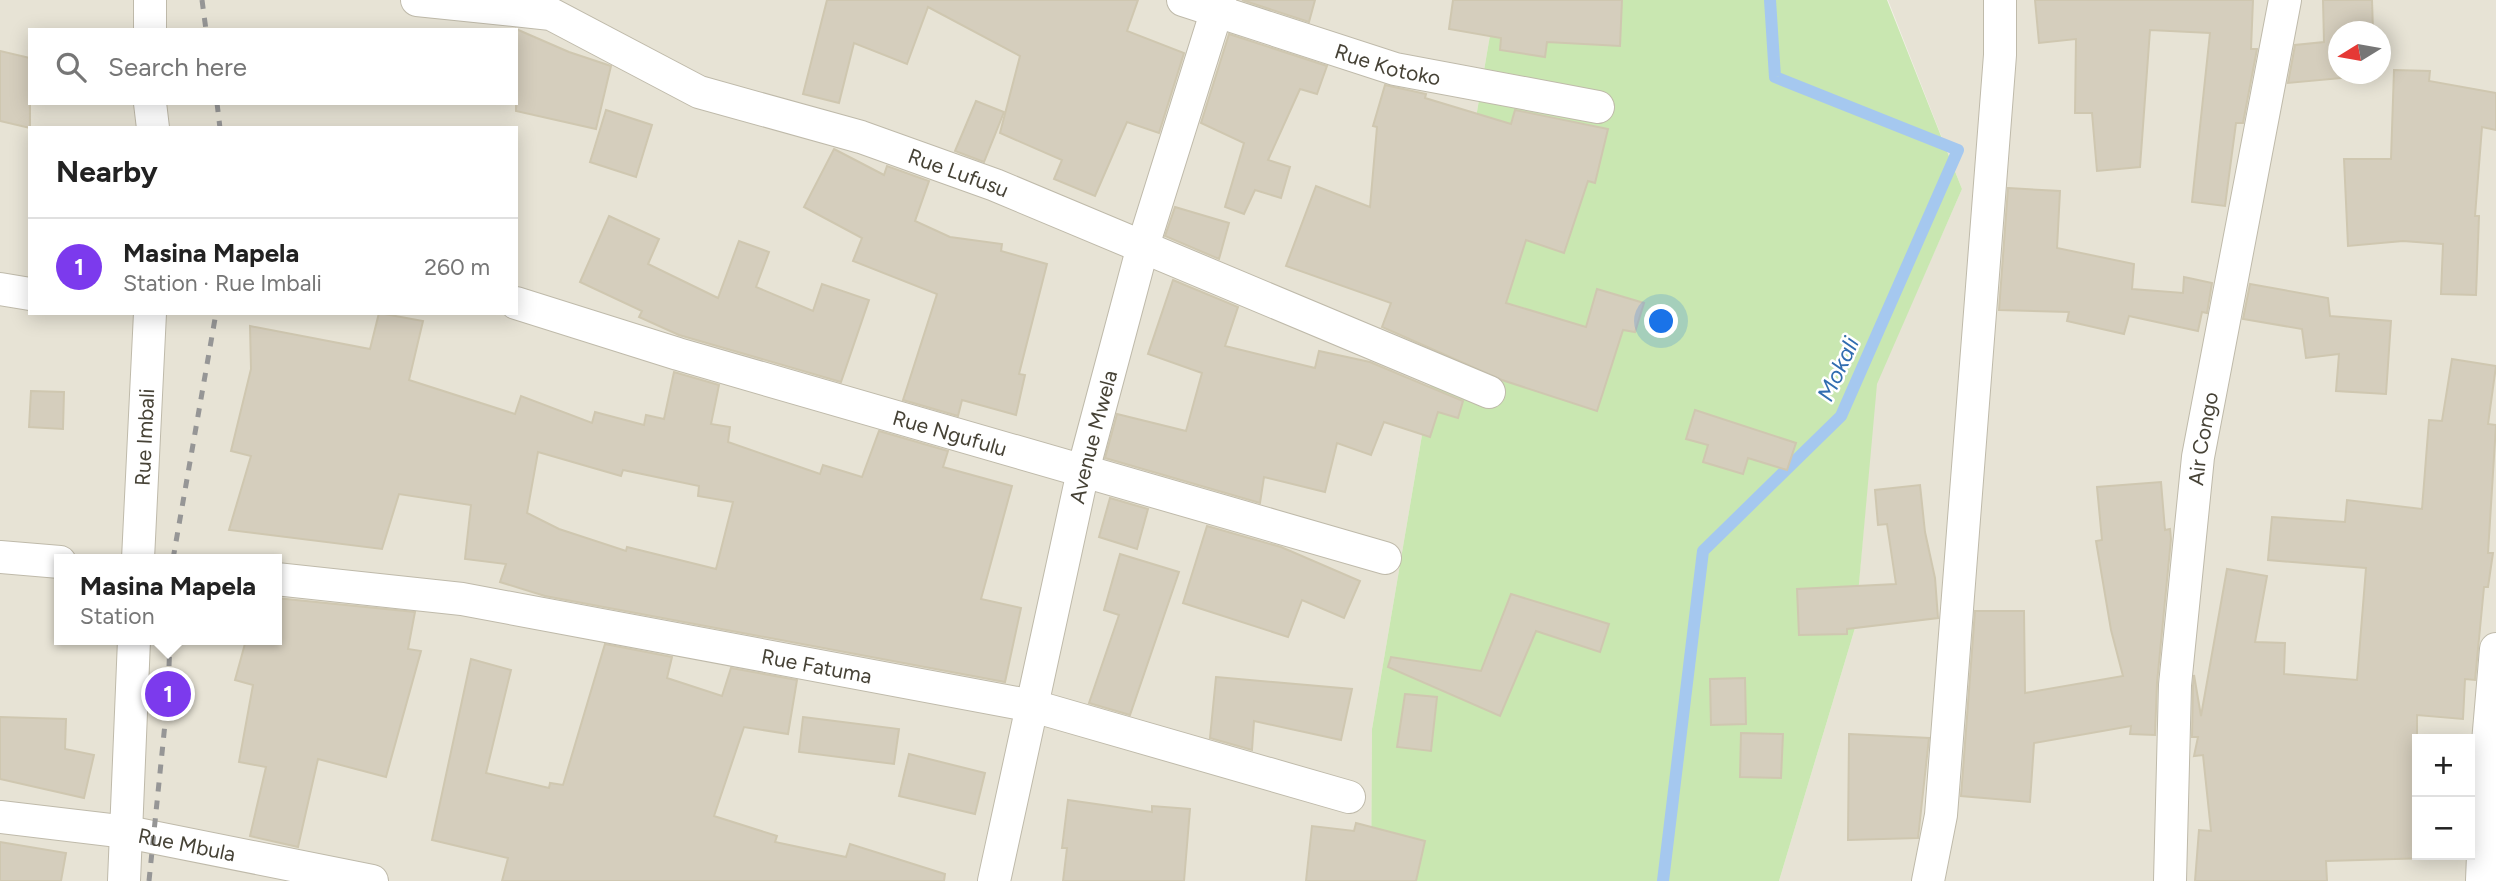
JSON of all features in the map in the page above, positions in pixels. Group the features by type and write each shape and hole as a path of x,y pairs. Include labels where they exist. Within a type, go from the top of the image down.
{"street":[{"path":"150,0 150,28"},
{"name":"Rue Lufusu","path":"417,0 551,14 699,92 861,137 995,185 1489,392"},
{"name":"Rue Kotoko","path":"1183,0 1218,5 1395,69 1598,107"},
{"path":"1928,881 1941,815 2000,55 2000,0"},
{"name":"Air Congo","path":"2170,881 2175,685 2198,457 2285,0"},
{"name":"Avenue Mwela","path":"994,881 1083,471 1143,246 1218,5"},
{"path":"150,105 153,126"},
{"path":"0,289 28,294"},
{"name":"Rue Ngufulu","path":"518,304 704,361 1385,558"},
{"name":"Rue Imbali","path":"138,554 150,315"},
{"path":"0,557 54,562"},
{"name":"Rue Fatuma","path":"282,580 462,599 1033,706 1349,797"},
{"path":"124,881 134,645"},
{"path":"2482,881 2487,754 2496,649"},
{"name":"Rue Mbula","path":"0,817 127,832 372,881"}],"shaded area":[{"path":"0,0 1496,0 1372,729 1371,881 0,881"},
{"path":"1888,0 2496,0 2496,881 1779,881 1855,628 1876,384 1962,189"}],"green space":[{"path":"1496,0 1887,0 1962,189 1877,384 1855,628 1779,881 1371,881 1372,729"}],"building":[{"path":"827,0 1138,0 1127,31 1184,53 1159,133 1127,122 1095,196 1054,179 1062,160 1000,133 1020,56 928,7 907,64 854,43 839,103 803,94"},
{"path":"1242,0 1315,0 1309,22"},
{"path":"1453,0 1622,0 1620,46 1547,42 1545,57 1500,50 1501,38 1449,29"},
{"path":"2035,0 2253,0 2251,49 2257,49 2243,123 2236,123 2225,206 2192,202 2210,33 2150,30 2140,167 2097,171 2092,113 2075,113 2076,39 2039,43"},
{"path":"2323,0 2372,0 2373,21 2328,21 2328,79 2288,83 2295,45 2324,42"},
{"path":"518,30 569,52 611,66 596,129 516,111"},
{"path":"1229,34 1327,66 1317,94 1300,89 1268,160 1290,167 1281,198 1255,190 1244,214 1225,207 1244,143 1201,123"},
{"path":"0,51 28,58 30,126 0,121"},
{"path":"2394,70 2430,71 2429,81 2496,93 2496,130 2482,127 2475,216 2479,216 2476,295 2441,294 2443,244 2403,241 2348,246 2344,159 2391,159"},
{"path":"1385,85 1426,94 1425,98 1511,124 1515,110 1608,129 1595,183 1588,181 1564,253 1526,240 1506,303 1586,327 1597,289 1644,303 1635,332 1623,330 1597,411 1502,380 1382,327 1391,303 1286,266 1316,186 1370,207 1377,127 1373,126"},
{"path":"976,101 1004,112 984,162 955,151"},
{"path":"606,110 652,125 636,177 590,162"},
{"path":"834,149 884,175 887,166 929,181 915,221 950,237 1002,244 1001,251 1047,264 1019,374 1025,375 1016,415 962,400 958,416 903,400 937,294 853,261 862,238 804,207"},
{"path":"2008,188 2060,191 2057,248 2134,264 2132,289 2183,293 2184,277 2212,283 2207,313 2202,312 2198,331 2129,316 2124,334 2067,321 2069,312 1999,310"},
{"path":"1175,207 1229,223 1219,259 1165,236"},
{"path":"609,216 659,239 648,264 718,298 739,241 769,252 756,287 813,311 822,284 869,300 841,382 679,335 639,317 642,311 580,282"},
{"path":"1173,280 1238,307 1225,346 1315,368 1319,351 1370,362 1463,401 1458,418 1438,412 1430,437 1384,422 1371,455 1337,443 1325,492 1264,477 1260,503 1105,458 1117,414 1186,431 1202,373 1148,354"},
{"path":"2250,284 2328,298 2330,316 2391,321 2386,394 2336,391 2339,354 2306,358 2302,329 2243,319"},
{"path":"378,315 423,321 409,380 515,414 521,396 592,423 595,412 644,425 646,415 664,419 674,372 719,385 711,424 730,427 728,442 820,474 823,465 862,477 879,431 948,451 943,467 1012,486 981,599 1021,608 1005,682 545,596 500,582 506,564 465,559 471,505 399,494 382,549 229,530 251,456 231,451 251,369 250,326 370,349","holes":["538,452 621,476 623,470 699,486 698,496 733,502 716,569 627,547 626,551 559,529 527,513"]},
{"path":"2452,359 2496,366 2488,424 2496,425 2488,553 2493,553 2488,587 2484,587 2475,680 2465,679 2463,719 2417,715 2417,734 2412,734 2412,859 2326,861 2327,881 2195,881 2199,830 2211,831 2203,755 2194,756 2198,737 2192,737 2194,675 2201,716 2227,569 2267,576 2255,642 2285,643 2284,674 2357,680 2366,568 2268,560 2272,517 2345,522 2347,500 2422,509 2429,420 2442,421"},
{"path":"31,391 64,392 63,429 29,427"},
{"path":"1695,410 1796,443 1787,470 1748,458 1743,474 1703,462 1708,445 1686,439"},
{"path":"2161,482 2165,530 2170,529 2171,539 2157,683 2155,735 2130,734 2131,726 2034,743 2030,802 1961,796 1975,611 2024,611 2025,693 2123,676 2111,630 2096,541 2102,540 2097,487"},
{"path":"1920,485 1925,532 1935,578 1938,618 1847,629 1847,634 1799,635 1797,589 1896,584 1887,524 1878,525 1875,490"},
{"path":"1110,498 1148,509 1137,549 1099,537"},
{"path":"1207,526 1281,547 1360,581 1344,618 1302,600 1288,637 1183,603"},
{"path":"1120,554 1179,572 1130,715 1089,703 1119,615 1104,610"},
{"path":"1511,594 1609,624 1600,652 1536,631 1500,716 1388,667 1391,657 1481,671"},
{"path":"282,599 415,612 408,649 421,651 386,777 318,759 298,847 250,836 266,767 239,762 253,685 235,680 245,645 282,645"},
{"path":"605,644 672,657 667,678 722,696 731,668 797,680 788,734 744,727 714,816 777,836 775,842 846,857 850,844 945,874 944,881 502,881 508,858 432,840 471,659 511,670 486,773 549,788 550,783 563,785"},
{"path":"1216,677 1352,689 1341,740 1254,721 1252,750 1210,738"},
{"path":"1745,678 1746,724 1711,725 1710,679"},
{"path":"1405,694 1437,697 1431,751 1397,747"},
{"path":"0,717 66,719 65,749 94,755 84,798 0,779"},
{"path":"803,717 899,729 894,764 799,752"},
{"path":"1741,733 1783,734 1781,778 1740,777"},
{"path":"1849,734 1929,738 1918,838 1848,840"},
{"path":"909,754 985,773 975,814 899,796"},
{"path":"1068,800 1152,812 1152,806 1190,809 1184,881 1063,881 1067,848 1062,848"},
{"path":"1356,823 1425,841 1416,881 1306,881 1312,826 1354,831"},
{"path":"0,842 66,853 61,881 0,881"}],"waterway":[{"name":"Mokali","path":"1663,881 1703,551 1841,416 1958,150 1775,77 1770,0"}],"railway":[{"path":"202,0 206,28"},
{"path":"217,105 220,126"},
{"path":"174,554 216,315"},
{"path":"149,881 168,694 170,645"}],"place":[{"name":"Masina Mapela","path":"168,694"}]}
